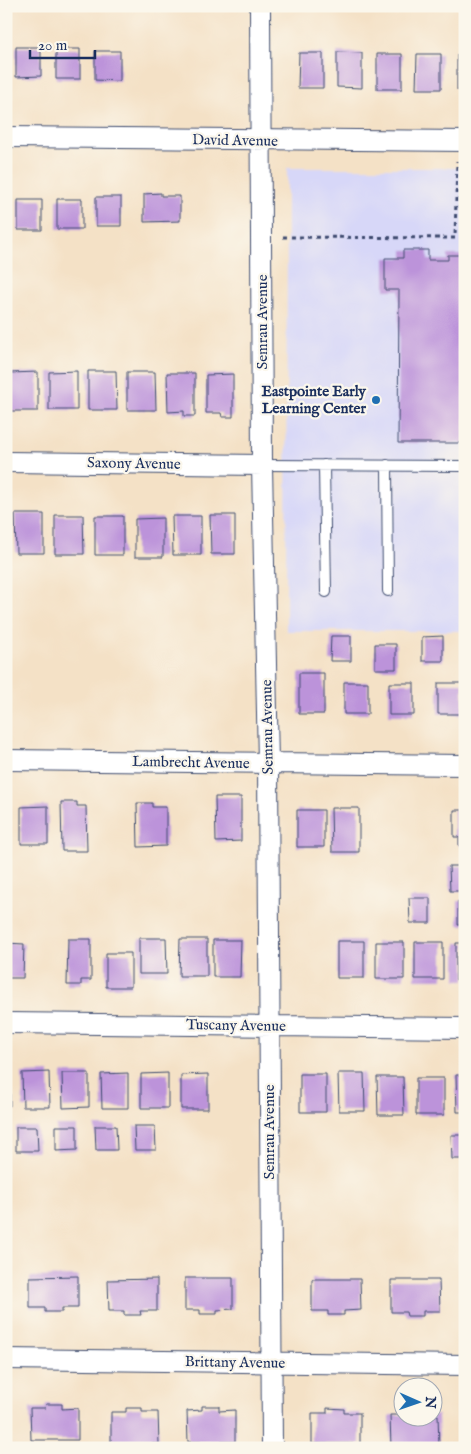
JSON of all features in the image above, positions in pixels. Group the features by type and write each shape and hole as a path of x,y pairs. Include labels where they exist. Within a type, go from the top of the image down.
{"street":[{"name":"Semrau Avenue","path":"260,6 262,464 268,763 272,1448"},
{"name":"David Avenue","path":"6,137 465,141"},
{"name":"Saxony Avenue","path":"6,462 262,464"},
{"name":"Lambrecht Avenue","path":"6,760 465,765"},
{"name":"Tuscany Avenue","path":"6,1023 465,1028"},
{"name":"Brittany Avenue","path":"6,1359 465,1364"}],"lane":[{"path":"262,464 465,466"},
{"path":"324,465 326,592"},
{"path":"387,465 388,591"}],"path":[{"path":"283,237 456,238 457,161"}],"shaded area":[{"name":"Eastpointe Early Learning Center","path":"287,168 465,168 465,631 286,631"}],"building":[{"path":"16,47 41,47 41,76 16,77"},
{"path":"56,49 80,49 80,79 56,79"},
{"path":"95,51 120,51 120,81 95,80"},
{"path":"337,52 362,53 362,88 337,87"},
{"path":"299,53 323,53 323,88 298,88"},
{"path":"377,54 402,54 402,89 377,89"},
{"path":"417,54 441,54 441,89 416,89"},
{"path":"457,55 465,55 465,90 457,90"},
{"path":"161,193 161,196 180,196 180,221 144,222 144,194"},
{"path":"96,197 121,197 121,226 96,226"},
{"path":"57,199 82,199 82,229 57,229"},
{"path":"18,200 42,200 42,230 18,230"},
{"path":"403,250 428,250 428,260 448,260 448,255 465,255 465,443 398,443 399,290 385,290 385,258 403,258"},
{"path":"77,371 77,410 49,410 49,372"},
{"path":"88,371 116,371 117,410 88,410"},
{"path":"38,372 38,411 10,411 10,373"},
{"path":"127,372 155,372 156,410 127,410"},
{"path":"167,373 195,373 195,416 184,416 184,411 168,412"},
{"path":"233,374 233,417 222,417 221,413 206,413 206,375"},
{"path":"15,514 44,514 44,553 16,553"},
{"path":"55,515 83,515 84,554 55,554"},
{"path":"210,515 235,515 235,554 211,554"},
{"path":"95,516 123,516 123,555 95,555"},
{"path":"172,516 201,516 201,555 173,555"},
{"path":"163,518 163,557 135,557 135,519"},
{"path":"331,636 351,636 351,661 330,661"},
{"path":"443,636 443,661 422,661 422,637"},
{"path":"375,644 396,644 396,669 375,669"},
{"path":"299,673 324,673 324,714 299,714"},
{"path":"344,682 368,682 368,714 344,714"},
{"path":"389,683 414,683 414,715 389,715"},
{"path":"438,683 463,683 463,714 438,714"},
{"path":"215,797 241,797 241,841 216,842"},
{"path":"61,802 77,802 77,806 86,806 87,851 62,851"},
{"path":"137,803 152,803 152,807 166,807 166,846 138,847"},
{"path":"48,806 48,844 21,844 21,807"},
{"path":"331,808 359,808 359,852 332,852"},
{"path":"297,810 324,810 324,847 297,847"},
{"path":"454,810 465,810 465,846 459,846 459,837 454,837"},
{"path":"449,866 465,866 465,891 450,891"},
{"path":"409,898 430,898 430,923 410,923"},
{"path":"458,901 465,901 465,925 458,925"},
{"path":"139,938 166,938 167,974 139,974"},
{"path":"68,939 91,939 91,980 81,980 81,985 67,985"},
{"path":"180,939 207,939 207,976 179,976"},
{"path":"213,940 241,940 240,977 213,977"},
{"path":"337,941 364,941 364,978 337,978"},
{"path":"376,942 404,942 404,979 376,979"},
{"path":"415,942 443,942 443,979 415,979"},
{"path":"6,943 24,944 23,978 8,978 8,984 6,984"},
{"path":"456,943 465,943 465,980 456,980"},
{"path":"106,953 131,953 131,987 106,987"},
{"path":"6,1072 10,1072 10,1106 6,1106"},
{"path":"49,1072 50,1107 23,1107 22,1073"},
{"path":"62,1073 89,1073 89,1107 63,1108"},
{"path":"128,1073 128,1108 102,1108 101,1074"},
{"path":"168,1073 168,1108 141,1108 141,1074"},
{"path":"338,1073 364,1073 365,1111 339,1111"},
{"path":"208,1074 208,1109 181,1109 181,1075"},
{"path":"300,1074 326,1074 326,1112 300,1112"},
{"path":"456,1075 465,1075 465,1112 457,1112"},
{"path":"377,1077 403,1077 404,1115 378,1115"},
{"path":"416,1078 444,1078 444,1115 416,1115"},
{"path":"56,1126 77,1126 77,1150 56,1151"},
{"path":"95,1126 116,1126 117,1150 96,1150"},
{"path":"134,1126 155,1126 156,1150 135,1150"},
{"path":"16,1127 37,1127 38,1151 16,1151"},
{"path":"451,1135 465,1135 465,1159 452,1159"},
{"path":"78,1276 78,1308 62,1308 62,1312 45,1312 45,1308 30,1308 30,1277"},
{"path":"185,1278 233,1278 233,1309 217,1310 217,1314 200,1314 200,1310 185,1310"},
{"path":"157,1279 157,1311 140,1311 141,1315 124,1315 124,1311 109,1311 108,1280"},
{"path":"312,1279 360,1279 361,1310 344,1311 344,1315 328,1315 328,1311 312,1311"},
{"path":"391,1280 439,1280 440,1311 423,1311 423,1316 407,1316 406,1312 391,1312"},
{"path":"46,1404 62,1404 62,1409 78,1408 78,1440 31,1440 30,1408 45,1408"},
{"path":"202,1406 219,1406 219,1411 235,1410 235,1442 188,1442 187,1411 202,1410"},
{"path":"126,1408 142,1408 142,1412 158,1412 159,1444 111,1444 111,1412 126,1412"},
{"path":"327,1408 344,1409 344,1413 360,1413 360,1444 312,1444 312,1413 327,1413"},
{"path":"390,1415 394,1415 394,1426 438,1426 439,1446 391,1447"}],"place":[{"name":"Eastpointe Early Learning Center","path":"376,400"}]}
